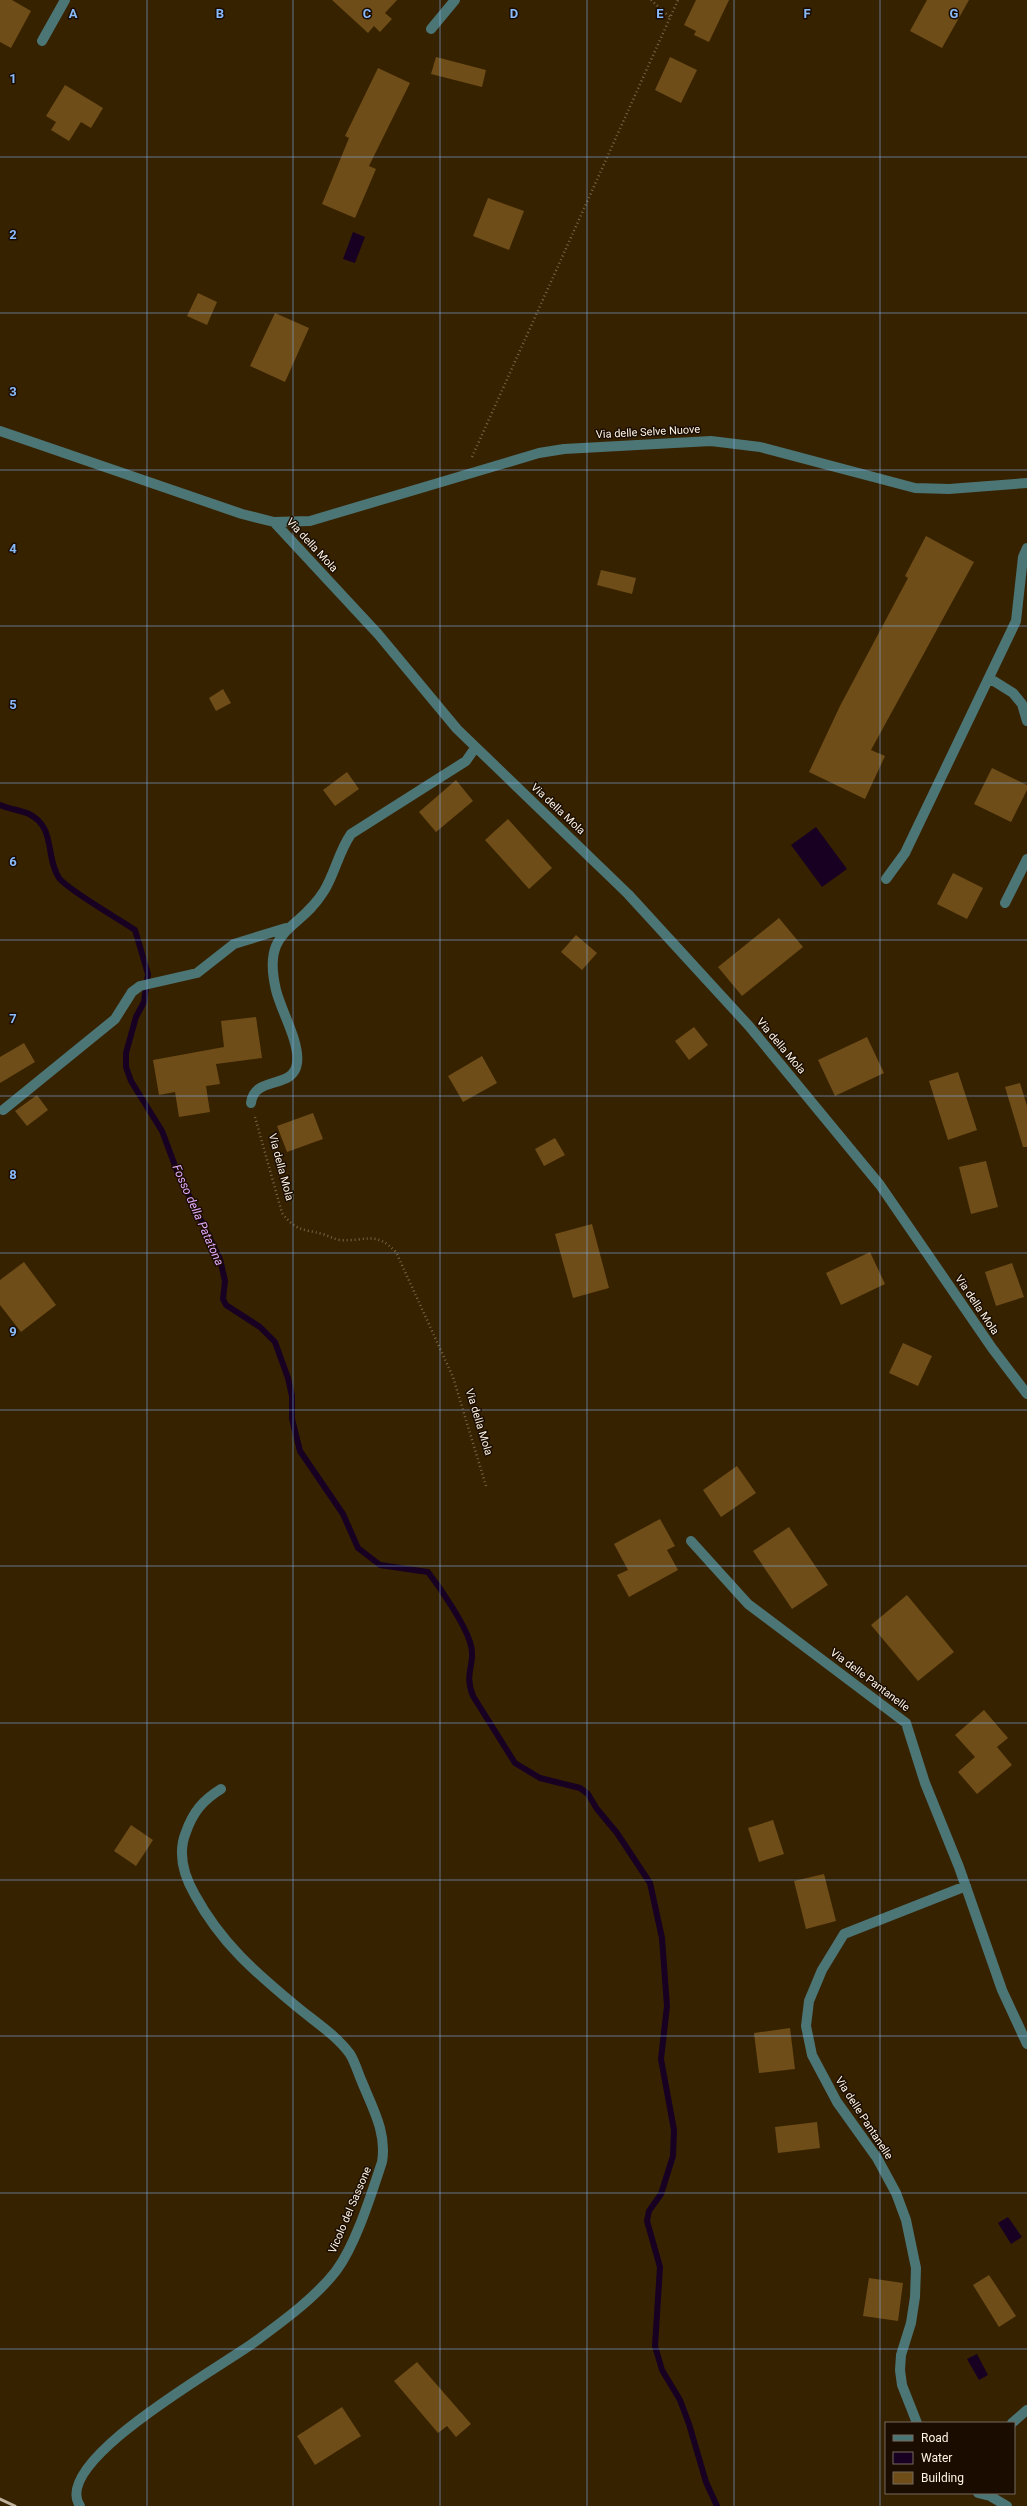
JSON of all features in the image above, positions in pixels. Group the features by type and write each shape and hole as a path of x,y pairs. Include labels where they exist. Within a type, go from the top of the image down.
{"street":[{"path":"42,41 65,0"},
{"path":"431,29 455,0"},
{"name":"Via della Mola","path":"0,430 242,514 274,522 378,634 438,708 475,748 623,889 749,1026 880,1185 992,1348 1027,1394"},
{"name":"Via delle Selve Nuove","path":"274,522 310,521 527,456 564,449 697,441 760,447 915,488 949,489 1027,483"},
{"path":"886,878 905,853 1016,621 1023,557 1027,548"},
{"path":"989,678 1013,693 1022,704 1027,721"},
{"path":"3,1110 115,1019 132,992 140,986 155,981 197,973 234,944 286,928 318,901 332,878 345,842 351,834 466,761 475,748"},
{"path":"1005,904 1027,859"},
{"path":"251,1103 255,1090 261,1086 286,1078 294,1072 297,1063 296,1050 276,992 272,973 272,960 286,928"},
{"name":"Via delle Pantanelle","path":"691,1541 748,1604 906,1722 925,1783 966,1886 1002,1990 1027,2044"},
{"name":"Vicolo del Sassone","path":"80,2506 75,2494 80,2478 119,2436 201,2376 256,2342 308,2299 331,2276 346,2254 382,2162 384,2151 380,2127 350,2055 330,2034 264,1979 230,1946 210,1923 190,1887 184,1870 181,1850 184,1836 191,1818 204,1799 221,1790"},
{"name":"Via delle Pantanelle","path":"917,2422 902,2385 900,2370 901,2355 911,2323 915,2297 916,2268 906,2220 896,2193 877,2158 837,2102 812,2055 806,2026 807,2013 809,2001 822,1970 844,1934 966,1886"},
{"path":"1013,2422 1027,2410"},
{"path":"982,2494 990,2496 1007,2506"}],"path":[{"path":"651,0 670,17"},
{"path":"464,476 678,0"},
{"name":"Via della Mola","path":"251,1103 282,1213 291,1225 304,1231 339,1240 376,1238 388,1244 396,1252 452,1376 486,1486"}],"water":[{"path":"353,232 365,237 355,263 343,259"},
{"path":"816,827 847,869 822,887 791,845"},
{"path":"1008,2217 1022,2237 1011,2244 998,2223"},
{"path":"977,2354 988,2375 979,2380 967,2359"}],"building":[{"path":"0,0 12,0 31,11 11,48 0,42"},
{"path":"332,0 397,0 385,13 392,19 380,32 374,26 368,33"},
{"path":"696,0 729,0 709,42 694,35 696,31 684,25"},
{"path":"927,0 969,0 942,48 910,31"},
{"path":"436,57 486,70 482,87 431,74"},
{"path":"670,57 697,70 681,103 655,90"},
{"path":"378,68 410,83 369,166 376,169 355,218 322,204 349,138 345,136"},
{"path":"65,85 103,108 91,128 81,122 69,141 51,130 56,122 46,116"},
{"path":"488,198 524,211 509,250 473,236"},
{"path":"198,293 217,302 207,325 187,316"},
{"path":"275,313 309,328 285,382 250,366"},
{"path":"926,536 974,562 871,750 885,756 865,799 809,772 840,706 908,578 905,576"},
{"path":"601,570 636,578 632,594 597,585"},
{"path":"223,689 231,703 216,711 209,698"},
{"path":"992,768 1027,785 1027,790 1011,822 974,804"},
{"path":"347,772 359,789 335,806 323,790"},
{"path":"456,780 473,801 436,832 419,812"},
{"path":"508,819 552,868 529,889 485,840"},
{"path":"953,873 983,888 967,919 937,904"},
{"path":"779,918 803,947 742,996 718,967"},
{"path":"576,935 597,953 582,970 561,952"},
{"path":"256,1017 262,1058 216,1064 220,1084 206,1086 210,1112 179,1117 175,1092 159,1095 153,1060 224,1047 221,1021"},
{"path":"694,1027 708,1045 689,1060 675,1041"},
{"path":"867,1037 884,1073 835,1096 818,1060"},
{"path":"24,1043 35,1062 0,1083 0,1057"},
{"path":"482,1056 497,1083 463,1102 448,1076"},
{"path":"958,1072 977,1130 948,1140 929,1081"},
{"path":"1020,1083 1027,1106 1027,1147 1023,1147 1005,1087"},
{"path":"37,1095 48,1110 27,1126 15,1111"},
{"path":"313,1113 323,1139 287,1152 277,1126"},
{"path":"555,1138 565,1155 544,1166 535,1149"},
{"path":"986,1161 998,1207 971,1214 959,1167"},
{"path":"592,1224 609,1288 573,1298 555,1234"},
{"path":"870,1252 885,1284 841,1305 826,1273"},
{"path":"24,1262 56,1305 21,1332 0,1305 0,1280"},
{"path":"1012,1263 1024,1297 996,1306 985,1272"},
{"path":"903,1343 932,1356 918,1386 889,1373"},
{"path":"737,1466 756,1493 721,1517 703,1490"},
{"path":"660,1519 675,1546 667,1550 678,1570 629,1597 617,1575 628,1570 614,1544"},
{"path":"789,1527 828,1585 792,1609 753,1551"},
{"path":"907,1595 954,1652 918,1681 871,1625"},
{"path":"984,1710 1008,1738 997,1747 1012,1765 977,1794 958,1772 975,1757 955,1735"},
{"path":"773,1820 784,1854 759,1862 748,1828"},
{"path":"131,1825 153,1840 136,1866 114,1851"},
{"path":"824,1874 836,1921 806,1929 794,1881"},
{"path":"790,2028 795,2069 759,2073 754,2033"},
{"path":"817,2122 820,2148 778,2153 775,2127"},
{"path":"989,2275 1016,2316 999,2327 973,2285"},
{"path":"869,2278 903,2283 898,2321 863,2316"},
{"path":"417,2362 471,2424 456,2437 447,2426 438,2433 394,2381"},
{"path":"342,2407 361,2436 315,2465 297,2436"}],"waterway":[{"name":"Fosso della Patatona","path":"0,805 29,814 37,820 47,834 52,861 59,878 72,890 135,930 148,974 144,1002 136,1017 126,1053 126,1067 131,1081 162,1131 177,1171 220,1259 225,1281 223,1299 226,1305 260,1327 275,1342 288,1378 292,1396 292,1419 300,1451 343,1514 358,1548 380,1565 428,1572 458,1616 470,1642 472,1656 469,1681 473,1696 515,1763 540,1778 580,1788 588,1794 597,1809 617,1833 650,1883 662,1938 667,2006 661,2059 674,2130 673,2156 661,2194 649,2211 647,2221 660,2267 655,2346 662,2370 680,2400 689,2424 706,2482 717,2506"}],"railway":[{"path":"0,2499 15,2506"}]}
